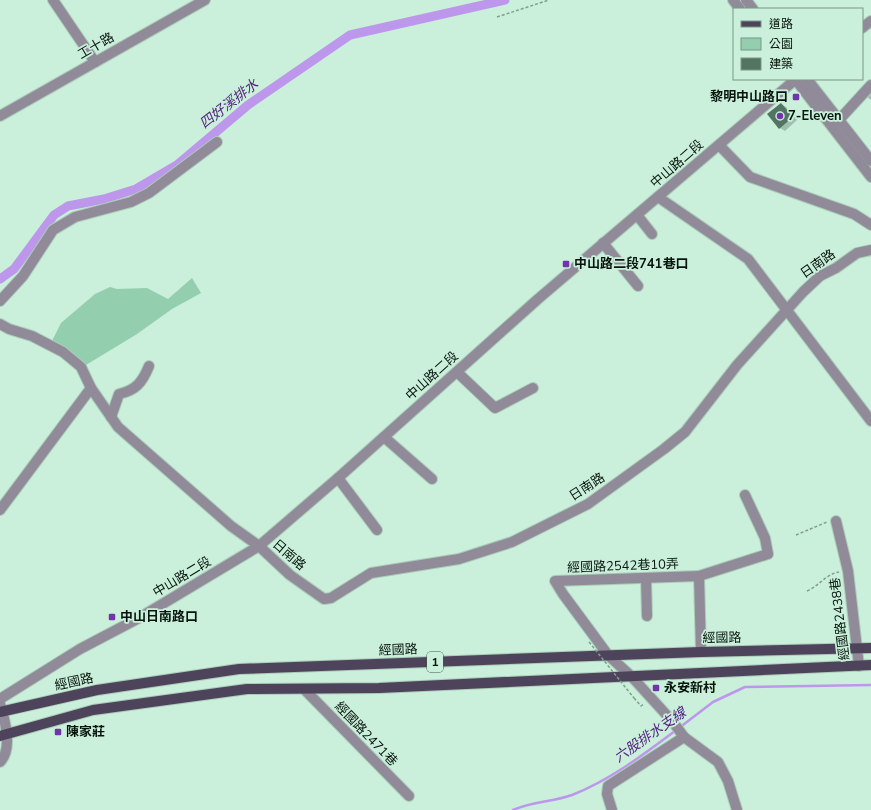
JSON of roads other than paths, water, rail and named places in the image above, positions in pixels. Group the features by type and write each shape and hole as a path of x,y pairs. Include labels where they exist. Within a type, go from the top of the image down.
{"main road":[{"name":"經國路","path":"1,709 97,690 238,669 608,655 871,648"},
{"name":"1","path":"4,735 93,710 247,689 304,689 632,677 871,666"}],"street":[{"path":"52,0 95,62"},
{"name":"工十路","path":"0,116 205,0"},
{"path":"733,0 739,8"},
{"path":"746,0 752,8"},
{"path":"863,27 871,21"},
{"path":"719,145 794,80"},
{"path":"796,80 871,177"},
{"path":"808,80 838,121 871,161"},
{"path":"838,121 871,85"},
{"path":"0,301 23,276 53,230 74,217 131,202 149,193 217,142"},
{"name":"中山路二段","path":"0,699 80,649 139,618 259,546 338,478 538,299 719,145 750,177 854,214 871,225"},
{"path":"658,197 748,259 871,421"},
{"path":"637,215 652,234"},
{"path":"603,244 638,286"},
{"name":"日南路","path":"0,324 9,329 32,336 63,352 81,367 91,388 118,427 231,526 259,546 290,576 324,598 331,598 371,573 459,558 512,542 588,504 680,436 737,365 787,312 803,292 820,276 836,268 857,253 871,250"},
{"path":"111,417 119,394 132,391 143,380 149,366"},
{"path":"457,372 495,408 533,388"},
{"path":"0,510 91,388"},
{"path":"384,437 432,479"},
{"path":"338,478 377,530"},
{"name":"經國路2542巷10弄","path":"608,655 555,581 695,577 768,554 765,538 745,494"},
{"name":"經國路2438巷","path":"836,522 848,571 859,666"},
{"path":"695,577 701,652"},
{"path":"646,578 647,616"},
{"path":"608,655 632,677 673,722 682,735 718,762 728,781 737,810"},
{"name":"經國路2471巷","path":"304,689 409,796"},
{"path":"0,762 3,759 4,735 1,709"},
{"path":"612,810 607,794 608,786 682,735"}],"waterway":[{"name":"四好溪排水","path":"0,279 14,269 54,215 68,206 104,199 136,189 177,165 248,105 350,35 505,0"},
{"name":"六股排水支線","path":"679,728 713,702 745,687 871,685"},
{"name":"六股排水支線","path":"513,810 572,795 586,789 626,766 675,731"}],"place":[{"name":"黎明中山路口","path":"796,97"},
{"name":"7-Eleven","path":"780,116"},
{"name":"中山路二段741巷口","path":"566,264"},
{"name":"中山日南路口","path":"112,617"},
{"name":"永安新村","path":"656,688"},
{"name":"陳家莊","path":"58,732"}]}
